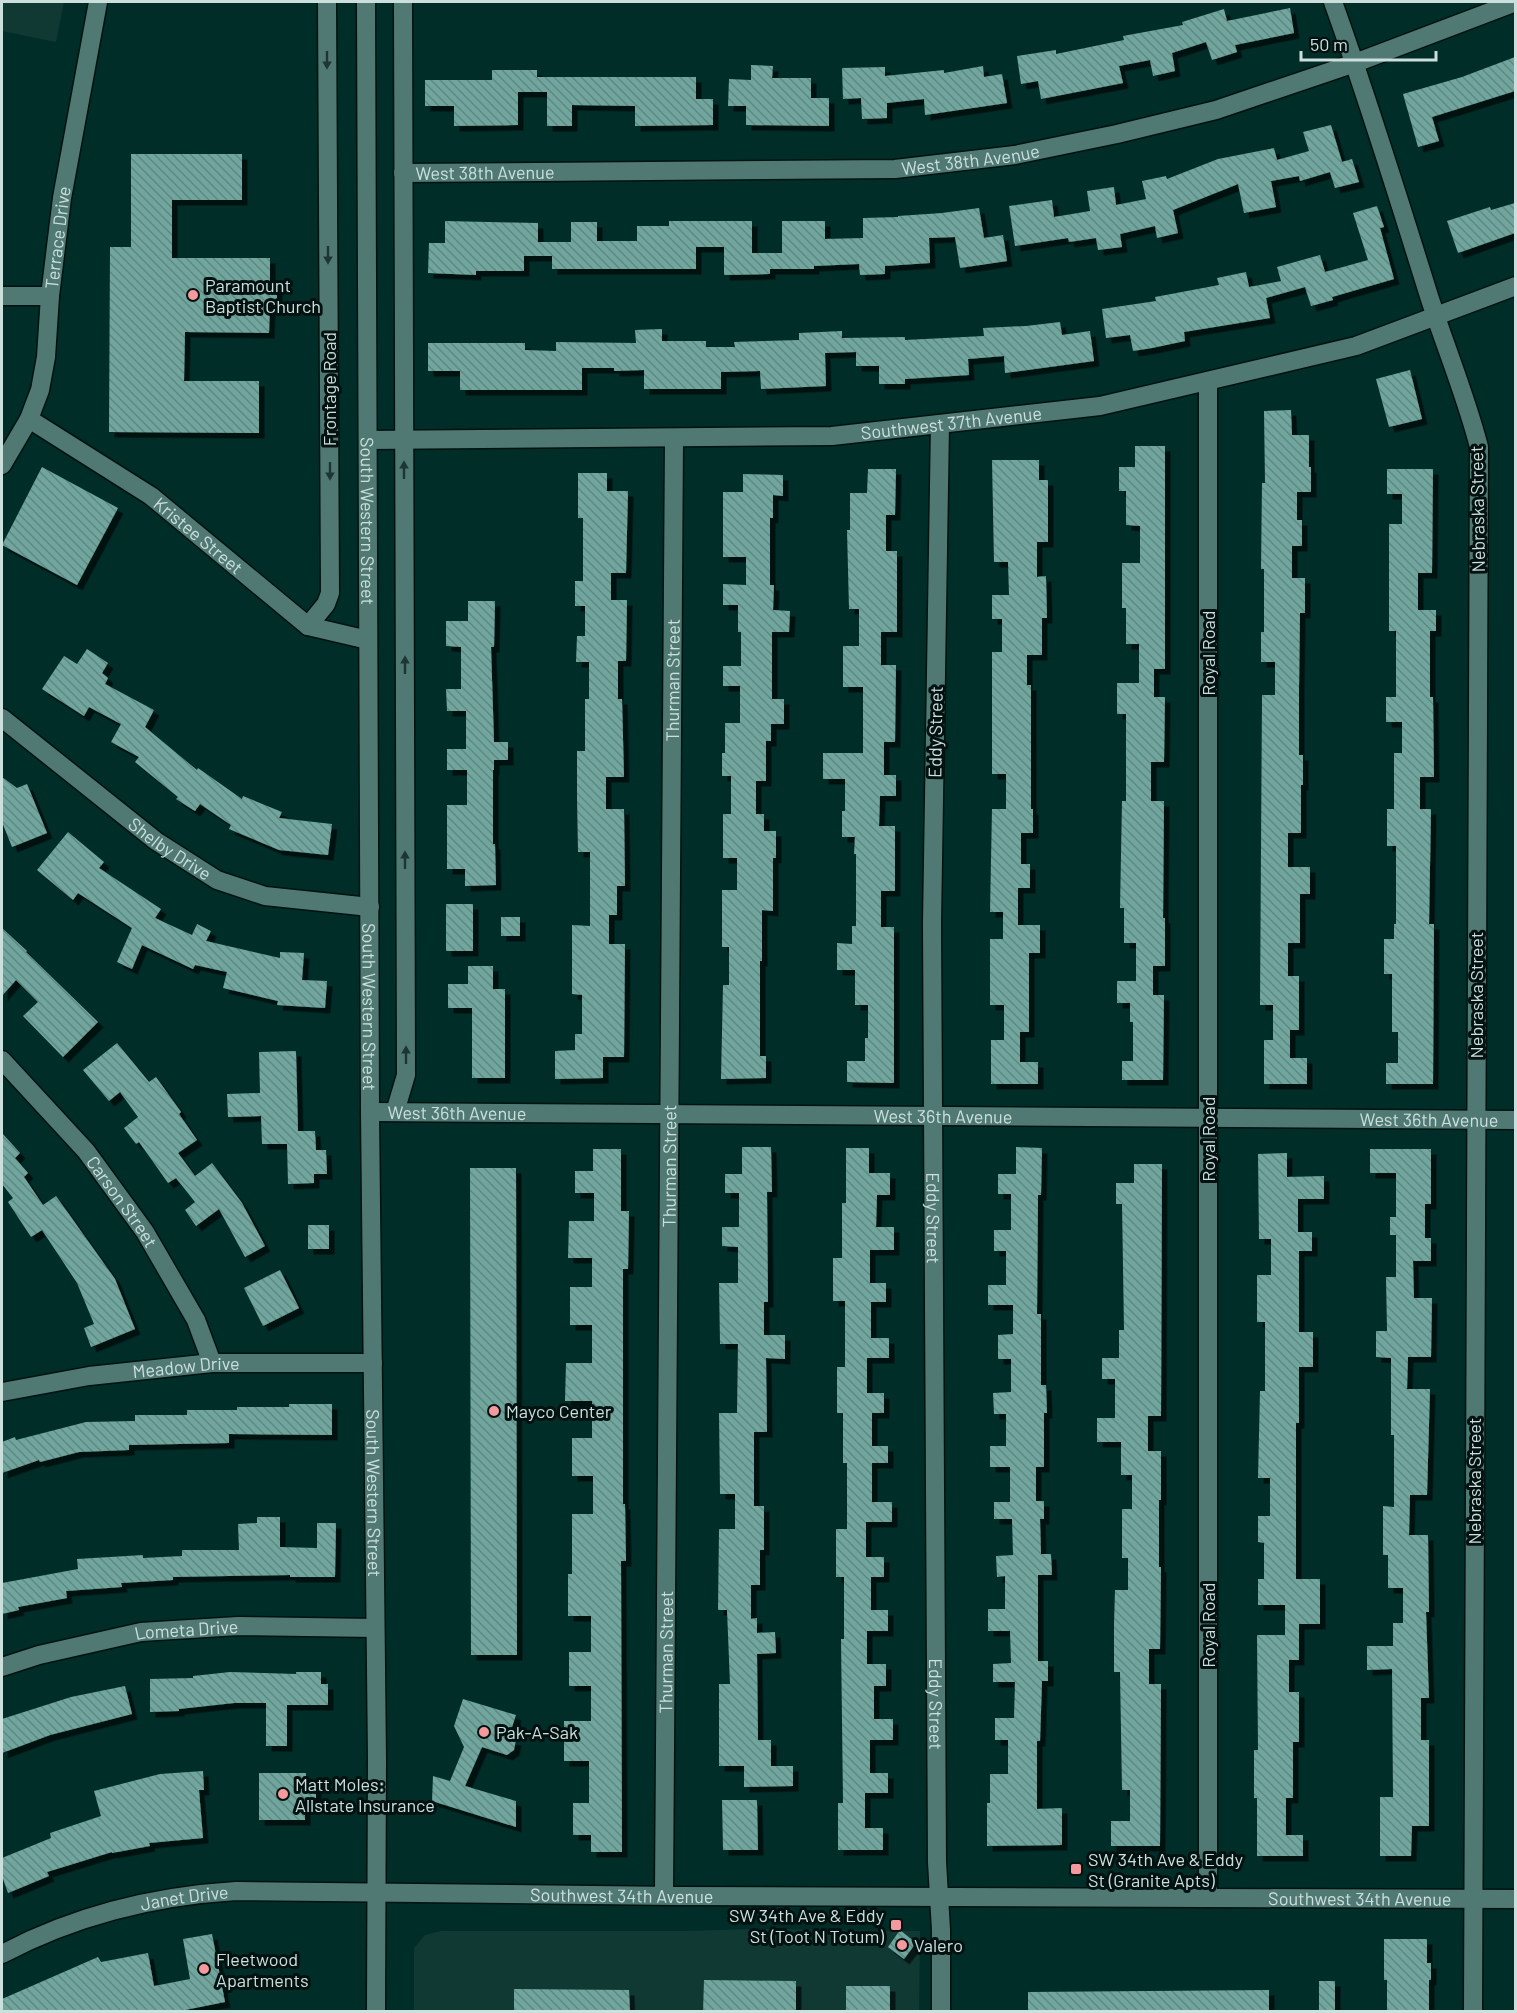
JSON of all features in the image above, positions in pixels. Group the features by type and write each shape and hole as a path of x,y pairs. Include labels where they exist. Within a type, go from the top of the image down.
{"street":[{"name":"Terrace Drive","path":"2,465 29,419 40,390 46,357 50,296 62,198 98,2"},
{"name":"Frontage Road","path":"308,626 326,603 330,593 327,2"},
{"name":"South Western Street","path":"366,2 376,2012"},
{"path":"395,1112 406,1075 403,2"},
{"name":"Nebraska Street","path":"1333,2 1355,63 1479,447 1473,2012"},
{"name":"West 38th Avenue","path":"403,173 895,169 1016,155 1106,137 1216,110 1355,63 1515,2"},
{"name":"Southwest 37th Avenue","path":"368,440 832,436 1100,406 1356,346 1515,286"},
{"path":"2,297 50,296"},
{"name":"Royal Road","path":"1208,381 1208,1898"},
{"name":"Kristee Street","path":"29,419 151,496 308,626 368,640"},
{"name":"Eddy Street","path":"940,424 932,923 932,1116 937,1862 941,2012"},
{"name":"Thurman Street","path":"664,1895 674,438"},
{"name":"Shelby Drive","path":"2,718 156,841 217,880 265,896 370,907"},
{"name":"Carson Street","path":"2,1060 86,1151 145,1232 196,1320 212,1363"},
{"name":"West 36th Avenue","path":"370,1112 1515,1120"},
{"name":"Meadow Drive","path":"2,1392 89,1376 212,1363 373,1363"},
{"name":"Lometa Drive","path":"2,1668 39,1655 141,1632 238,1626 375,1628"},
{"name":"Janet Drive","path":"2,1954 48,1932 93,1916 157,1900 236,1891 377,1892"},
{"name":"Southwest 34th Avenue","path":"377,1892 1515,1899"}],"shaded area":[{"path":"2,2 64,2 56,42 2,31"},
{"path":"752,1929 920,1931 919,2011 414,2011 414,1948 425,1935 441,1931"}],"building":[{"path":"1290,8 1294,33 1235,45 1237,52 1212,60 1206,42 1172,53 1175,71 1153,76 1150,60 1119,66 1123,83 1041,99 1038,81 1021,84 1017,56 1056,50 1056,54 1124,40 1123,36 1183,25 1182,22 1224,9 1227,21"},
{"path":"1515,57 1515,91 1432,117 1439,141 1418,147 1403,94 1462,77"},
{"path":"751,65 773,66 772,78 811,78 811,98 829,98 829,126 746,125 746,106 728,106 729,79 751,80"},
{"path":"983,66 984,77 1002,74 1007,103 925,115 924,99 887,103 887,118 862,119 861,98 843,99 842,68 885,67 885,76 944,70 944,73"},
{"path":"492,70 537,70 537,77 696,77 696,99 713,99 713,125 635,126 635,106 572,105 572,126 547,126 547,92 518,92 518,125 454,126 454,106 425,106 425,80 492,80"},
{"path":"1331,125 1342,162 1352,159 1359,182 1335,188 1330,172 1300,181 1299,176 1271,181 1276,207 1244,213 1238,184 1173,210 1178,233 1157,238 1155,226 1120,234 1122,247 1098,250 1096,238 1069,242 1068,238 1015,246 1009,206 1052,200 1054,217 1090,211 1087,191 1114,187 1116,205 1146,199 1142,181 1166,176 1167,179 1218,159 1274,148 1277,160 1309,151 1303,132"},
{"name":"Paramount Baptist Church","path":"131,154 242,154 242,200 172,200 172,258 270,258 270,285 277,285 277,304 270,304 269,333 185,332 184,381 259,381 259,433 109,432 110,247 131,247"},
{"path":"1515,203 1515,233 1458,253 1447,221 1490,207 1491,210"},
{"path":"1377,206 1384,227 1380,228 1394,279 1332,297 1333,300 1311,306 1305,287 1266,298 1270,318 1184,332 1185,341 1152,348 1133,351 1130,335 1106,338 1102,309 1156,301 1155,297 1219,285 1217,278 1246,272 1249,287 1281,281 1277,267 1320,255 1325,272 1368,260 1353,213"},
{"path":"979,208 984,238 1003,235 1007,261 960,268 955,237 929,238 930,263 885,266 885,274 860,275 859,264 814,266 814,269 770,269 770,274 724,275 724,247 696,247 696,269 552,269 552,256 524,256 524,271 476,271 476,275 428,273 429,243 445,243 445,221 538,223 538,242 571,242 571,222 597,222 597,241 637,241 637,226 669,226 669,221 752,221 752,253 782,253 782,221 825,221 825,239 863,238 863,218 898,217"},
{"path":"1060,322 1062,335 1090,331 1094,361 1005,373 1004,356 968,359 969,375 905,379 905,384 879,384 879,366 856,366 856,352 825,353 826,386 761,389 760,371 721,372 721,389 644,389 644,370 614,371 614,368 582,368 582,390 460,390 460,371 428,371 428,343 525,343 525,350 556,351 556,342 636,343 635,330 662,329 662,341 706,341 706,347 735,347 734,342 799,340 799,333 842,331 842,338 905,337 905,340 984,336 983,328"},
{"path":"1410,370 1422,419 1389,427 1376,379"},
{"path":"1291,410 1292,435 1309,435 1309,467 1311,467 1311,492 1297,492 1297,520 1302,520 1302,546 1292,546 1292,578 1305,578 1305,613 1300,613 1299,687 1299,755 1303,755 1303,785 1301,785 1301,833 1288,833 1288,867 1310,867 1310,894 1300,894 1300,943 1288,943 1288,976 1299,976 1299,1030 1290,1030 1290,1058 1307,1058 1307,1084 1264,1084 1264,1040 1273,1040 1273,1005 1260,1005 1262,695 1275,695 1275,662 1261,662 1261,632 1264,632 1264,569 1261,569 1262,483 1265,483 1264,411"},
{"path":"1135,446 1165,446 1165,669 1154,669 1154,697 1165,697 1164,762 1151,762 1151,801 1164,801 1165,966 1153,966 1153,995 1164,995 1163,1080 1122,1080 1122,1061 1133,1061 1133,1022 1130,1022 1130,1003 1117,1003 1117,981 1136,981 1136,943 1124,943 1124,908 1120,908 1122,801 1126,801 1126,714 1117,714 1117,683 1139,683 1139,644 1126,644 1126,608 1122,608 1122,563 1140,563 1140,526 1126,525 1126,491 1119,491 1119,467 1135,467"},
{"path":"992,460 1039,460 1039,480 1048,480 1048,542 1037,542 1037,577 1046,576 1047,618 1042,618 1042,655 1027,655 1027,685 1031,685 1033,833 1021,833 1021,864 1030,864 1030,888 1018,888 1018,925 1040,925 1040,953 1029,953 1029,1032 1020,1032 1020,1062 1038,1062 1038,1084 991,1084 991,1040 1004,1040 1004,1005 990,1005 990,939 1003,939 1003,912 990,912 992,809 1006,809 1006,774 992,774 992,652 1002,652 1002,619 992,619 992,595 1009,595 1008,562 994,562"},
{"path":"42,467 118,508 77,585 2,545"},
{"path":"868,469 896,469 895,515 886,515 886,551 897,551 897,632 881,632 881,665 896,665 895,742 884,742 884,775 896,775 896,796 880,796 879,826 895,826 895,891 881,891 881,927 894,927 894,1083 847,1082 847,1061 865,1061 865,1038 868,1038 868,1005 855,1005 855,970 837,970 837,943 852,944 852,926 856,926 855,837 842,837 845,779 823,779 823,753 863,753 863,687 843,687 843,646 859,646 859,609 849,609 847,530 850,530 850,493 867,493"},
{"path":"1387,469 1433,469 1432,573 1418,573 1418,610 1436,610 1436,631 1430,631 1430,697 1433,697 1434,777 1420,777 1420,809 1431,809 1429,924 1434,924 1433,1084 1386,1084 1386,1063 1398,1063 1398,1032 1392,1032 1392,974 1384,974 1384,939 1394,939 1394,924 1396,924 1396,846 1387,846 1387,809 1394,809 1394,753 1402,753 1402,722 1386,722 1386,697 1396,697 1396,631 1389,631 1389,524 1402,524 1402,494 1387,494"},
{"path":"578,473 607,473 607,491 628,491 626,573 611,573 611,600 627,600 626,661 618,661 618,699 622,699 624,777 606,777 606,809 624,809 625,886 617,886 617,915 609,915 609,944 625,944 624,1057 603,1057 603,1078 555,1079 555,1051 575,1050 575,1034 582,1034 582,995 572,994 572,925 590,926 590,852 578,852 577,751 585,751 585,699 589,699 589,662 576,662 577,636 585,636 585,606 575,606 575,581 583,581 583,518 578,518"},
{"path":"743,474 783,475 783,496 773,495 773,518 770,518 770,585 774,585 773,610 790,611 789,632 772,632 772,699 784,699 784,724 771,724 771,741 766,741 766,781 756,781 756,814 764,814 764,831 776,831 776,858 773,858 773,911 762,910 760,1056 766,1056 766,1078 721,1079 723,985 729,985 729,947 722,947 722,890 737,890 737,858 723,858 723,814 731,814 731,776 722,776 722,753 725,753 725,723 740,723 740,686 723,686 723,666 741,666 738,605 723,605 723,584 746,585 746,557 723,557 723,492 743,492"},
{"path":"468,601 495,601 494,647 491,647 494,742 508,742 508,760 494,760 493,770 493,844 495,844 496,885 465,886 465,869 447,869 447,805 467,805 467,770 447,770 447,749 466,749 466,711 447,711 446,689 461,689 461,647 446,646 446,621 468,621"},
{"path":"87,649 108,663 102,673 108,678 105,684 154,710 145,727 197,770 198,768 242,799 243,796 282,812 279,818 332,824 328,855 279,850 229,829 231,825 200,804 195,811 176,799 178,797 135,762 139,757 111,742 121,724 89,707 84,716 42,689 64,656 77,664"},
{"path":"2,777 17,788 27,784 47,833 12,847 2,822"},
{"path":"68,832 104,862 99,868 161,909 155,918 192,935 197,924 211,931 206,941 280,958 280,952 304,953 302,980 327,981 325,1008 277,1005 278,1001 223,988 227,972 195,965 193,969 142,945 132,969 117,962 132,928 78,893 73,900 37,870"},
{"path":"446,904 473,904 473,951 446,951"},
{"path":"501,917 520,917 520,936 501,936"},
{"path":"2,928 98,1022 63,1057 23,1016 38,1002 16,980 2,996"},
{"path":"468,966 493,966 493,989 505,989 505,1078 472,1078 472,1008 448,1008 448,984 468,984"},
{"path":"117,1043 149,1082 156,1077 181,1112 179,1114 197,1140 178,1153 195,1176 212,1163 242,1203 265,1246 245,1257 219,1209 196,1226 185,1210 195,1202 176,1178 168,1183 139,1142 136,1144 124,1128 138,1117 120,1092 109,1101 83,1070"},
{"path":"296,1051 298,1131 315,1131 316,1150 326,1150 327,1174 314,1174 314,1183 288,1184 287,1144 262,1144 261,1116 228,1117 227,1094 260,1093 259,1052"},
{"path":"2,1133 20,1153 15,1158 28,1173 24,1177 43,1205 56,1196 115,1279 135,1329 91,1347 84,1328 94,1324 77,1283 42,1230 31,1237 8,1202 13,1198 2,1184"},
{"path":"742,1147 771,1147 772,1192 767,1192 768,1302 764,1302 764,1335 785,1335 785,1359 766,1358 767,1432 754,1432 754,1506 764,1506 764,1550 760,1550 760,1585 751,1585 751,1619 757,1618 757,1633 775,1632 776,1653 757,1654 758,1740 771,1740 771,1766 793,1766 793,1786 744,1787 744,1766 719,1766 719,1684 730,1684 727,1610 718,1610 719,1529 735,1529 735,1494 720,1494 719,1413 737,1413 738,1344 720,1344 719,1283 738,1283 738,1247 722,1246 722,1227 739,1227 739,1193 725,1193 725,1174 742,1174"},
{"path":"1016,1147 1042,1148 1041,1195 1038,1195 1037,1314 1041,1314 1041,1385 1046,1385 1047,1413 1044,1413 1044,1467 1036,1467 1036,1501 1044,1501 1044,1519 1040,1519 1041,1554 1051,1554 1052,1575 1038,1575 1038,1661 1048,1661 1048,1681 1042,1681 1040,1741 1037,1741 1037,1809 1062,1808 1062,1845 987,1846 990,1774 1008,1774 1008,1740 995,1740 995,1718 1014,1718 1015,1682 993,1682 993,1664 1011,1663 1010,1631 988,1631 988,1609 1005,1609 1005,1576 997,1577 996,1556 1013,1555 1012,1519 994,1519 994,1502 1010,1502 1010,1467 990,1467 990,1446 1006,1446 1006,1414 994,1414 993,1393 1011,1392 1011,1359 998,1359 998,1335 1013,1334 1013,1305 988,1305 988,1285 1006,1285 1006,1251 994,1251 994,1230 1011,1230 1011,1194 998,1194 998,1174 1016,1174"},
{"path":"846,1148 869,1148 869,1173 890,1173 890,1195 877,1195 876,1227 894,1227 894,1250 870,1250 870,1283 886,1283 886,1302 871,1302 871,1338 889,1338 889,1358 867,1358 867,1393 884,1393 884,1413 872,1413 872,1446 888,1446 888,1463 872,1463 872,1502 892,1502 892,1522 866,1522 866,1557 884,1557 884,1577 871,1577 871,1610 888,1610 888,1631 867,1631 867,1664 886,1664 886,1686 874,1686 874,1719 893,1719 893,1740 870,1740 870,1773 888,1773 888,1793 865,1793 865,1828 883,1828 883,1850 838,1850 838,1803 843,1803 841,1639 844,1639 844,1577 836,1577 836,1529 847,1529 847,1463 843,1463 843,1413 837,1413 837,1367 845,1367 845,1301 833,1301 833,1258 842,1258 842,1203 846,1203"},
{"path":"593,1149 621,1149 621,1211 629,1211 628,1269 623,1269 623,1504 625,1504 626,1561 621,1561 622,1852 591,1852 591,1835 573,1835 573,1803 589,1803 589,1761 564,1761 564,1721 591,1721 591,1686 569,1686 569,1652 591,1652 591,1616 568,1616 568,1574 572,1574 572,1514 593,1514 593,1476 572,1476 572,1438 592,1438 592,1401 565,1401 566,1363 592,1363 592,1325 570,1325 570,1287 592,1287 592,1258 568,1258 569,1221 594,1221 594,1193 575,1193 575,1171 593,1171"},
{"path":"1370,1149 1431,1149 1431,1204 1425,1204 1425,1238 1431,1238 1431,1261 1413,1261 1414,1298 1432,1298 1431,1357 1408,1357 1407,1389 1430,1389 1427,1495 1410,1495 1409,1535 1428,1535 1429,1612 1426,1612 1429,1698 1421,1698 1421,1740 1429,1740 1429,1826 1412,1826 1411,1856 1380,1856 1380,1797 1393,1797 1392,1669 1367,1670 1367,1646 1393,1646 1393,1623 1403,1623 1403,1588 1388,1588 1388,1555 1383,1555 1383,1506 1394,1507 1391,1358 1376,1357 1376,1331 1387,1331 1386,1277 1396,1277 1396,1235 1390,1235 1390,1217 1396,1217 1396,1173 1370,1173"},
{"path":"1287,1153 1287,1177 1324,1176 1324,1199 1298,1199 1298,1232 1312,1232 1312,1251 1299,1251 1299,1332 1313,1332 1313,1367 1299,1367 1299,1423 1296,1423 1296,1579 1320,1579 1320,1624 1299,1624 1299,1660 1289,1660 1289,1692 1299,1692 1299,1742 1293,1742 1293,1798 1286,1798 1286,1835 1303,1835 1303,1856 1257,1856 1254,1750 1258,1750 1257,1635 1285,1635 1285,1605 1258,1605 1258,1579 1264,1579 1264,1543 1258,1542 1258,1516 1270,1516 1270,1478 1258,1478 1260,1391 1265,1391 1265,1322 1257,1322 1257,1275 1271,1275 1271,1239 1259,1239 1258,1154"},
{"path":"1134,1164 1162,1164 1161,1416 1148,1416 1148,1451 1161,1451 1160,1649 1149,1649 1149,1684 1161,1684 1160,1846 1111,1846 1111,1821 1130,1821 1130,1790 1122,1790 1120,1672 1114,1672 1114,1624 1115,1590 1128,1590 1128,1558 1122,1558 1122,1509 1132,1509 1132,1475 1121,1475 1121,1442 1097,1442 1097,1418 1115,1418 1115,1379 1102,1379 1102,1358 1119,1358 1119,1330 1124,1330 1122,1204 1116,1204 1116,1183 1134,1183"},
{"name":"Mayco Center","path":"470,1168 516,1168 517,1655 471,1655"},
{"path":"308,1225 329,1225 329,1249 308,1249"},
{"path":"280,1270 299,1308 263,1326 244,1288"},
{"path":"289,1404 332,1404 332,1435 229,1434 229,1443 129,1445 129,1450 79,1452 40,1462 39,1460 2,1473 2,1442 15,1437 16,1440 86,1422 135,1421 135,1415 187,1415 187,1410 289,1407"},
{"path":"257,1517 280,1517 280,1547 317,1548 317,1523 336,1523 335,1577 290,1577 290,1575 173,1577 173,1580 121,1583 122,1587 66,1591 67,1598 18,1607 19,1610 2,1614 2,1583 78,1569 77,1559 143,1555 143,1558 182,1556 182,1550 239,1550 238,1524 257,1523"},
{"path":"230,1672 296,1674 296,1672 321,1672 321,1684 328,1684 328,1705 287,1705 287,1746 266,1746 266,1703 234,1703 179,1709 179,1711 150,1712 150,1679 193,1678 193,1676"},
{"path":"125,1686 132,1714 50,1735 2,1753 2,1719 71,1697"},
{"path":"463,1699 516,1715 508,1739 516,1740 514,1750 507,1755 482,1747 465,1786 516,1801 516,1827 432,1801 433,1776 450,1781 464,1747 454,1726"},
{"path":"203,1771 204,1790 199,1790 203,1838 149,1843 150,1846 112,1852 47,1872 49,1876 8,1893 2,1876 2,1858 51,1838 50,1833 101,1816 94,1791 160,1774"},
{"path":"259,1773 306,1773 306,1784 316,1784 316,1798 305,1798 305,1820 259,1820"},
{"path":"722,1800 757,1800 758,1850 723,1850"},
{"name":"Valero","path":"900,1930 916,1943 904,1959 888,1947"},
{"path":"212,1934 225,2002 175,2012 2,2012 2,1999 98,1957 101,1962 148,1953 154,1986 190,1979 183,1939"},
{"path":"1384,1939 1427,1939 1427,1963 1431,1963 1429,2012 1387,2012"},
{"path":"704,1980 796,1981 796,2012 703,2012"},
{"path":"1319,1981 1335,1981 1335,2012 1319,2012"},
{"path":"846,1986 890,1986 890,2012 846,2012"},
{"path":"514,1989 629,1990 630,2012 514,2012"},
{"path":"1269,1990 1269,2012 1028,2012 1028,1992"}],"place":[{"name":"Paramount Baptist Church","path":"193,295"},
{"name":"Mayco Center","path":"494,1411"},
{"name":"Pak-A-Sak","path":"484,1732"},
{"name":"Matt Moles: Allstate Insurance","path":"283,1794"},
{"name":"SW 34th Ave & Eddy St (Granite Apts)","path":"1076,1869"},
{"name":"SW 34th Ave & Eddy St (Toot N Totum)","path":"896,1925"},
{"name":"Valero","path":"902,1945"},
{"name":"Fleetwood Apartments","path":"204,1969"}]}
